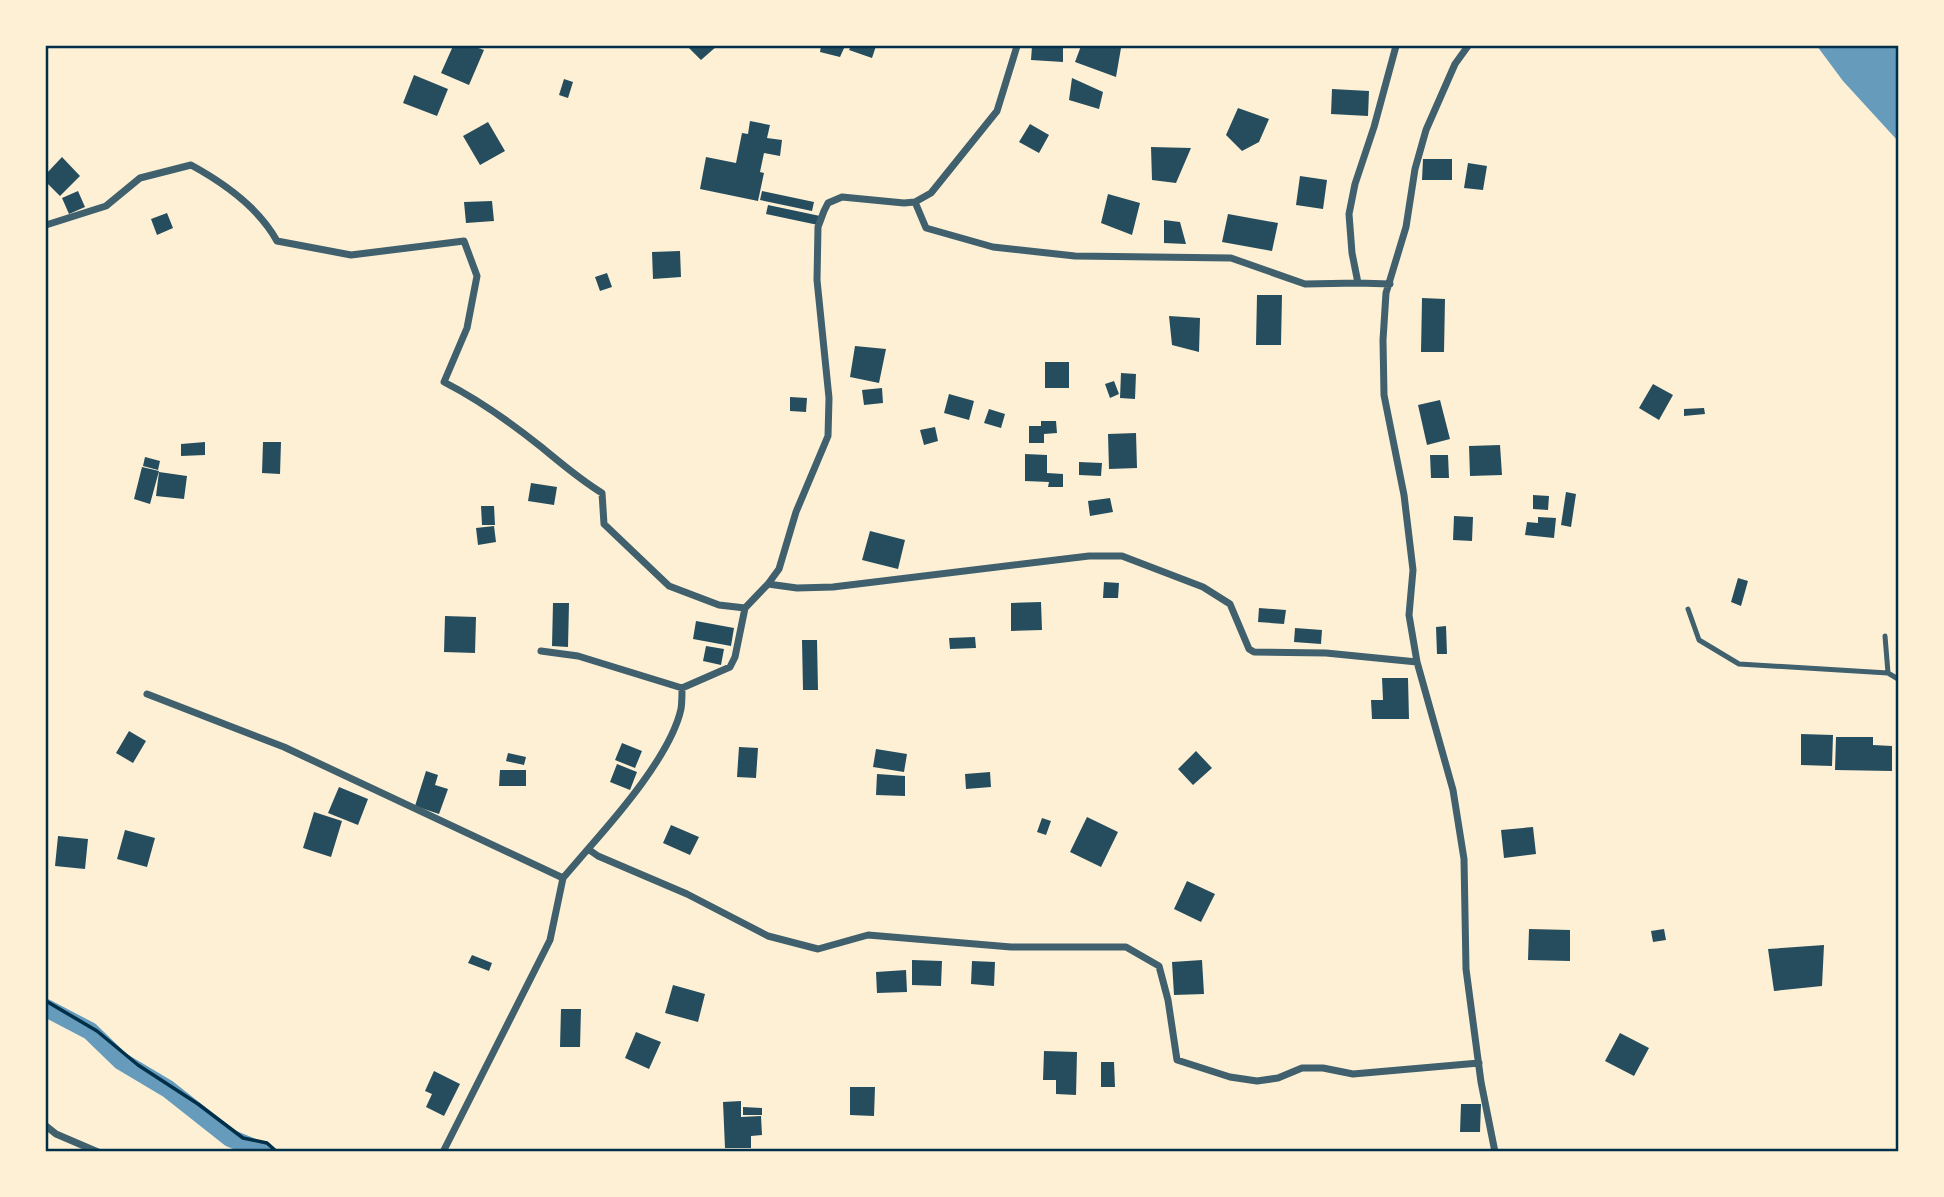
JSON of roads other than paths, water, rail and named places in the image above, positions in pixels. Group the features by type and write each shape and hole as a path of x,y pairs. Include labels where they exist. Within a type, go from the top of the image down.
{"street":[{"path":"541,651 578,656 682,688 730,667 735,657 745,608 779,569 796,512 828,436 829,398 817,280 818,227 824,211 828,203 842,197 915,202 932,193 997,111 1017,46"},
{"path":"1358,284 1349,214 1355,184 1396,46"},
{"path":"1468,46 1455,64 1426,130 1415,169 1406,227 1386,293 1384,395 1404,495 1413,570 1409,615 1417,662 1453,790 1464,859 1465,969 1494,1152"},
{"path":"46,225 106,206 140,178 191,165 219,181 268,224 277,242 351,255 464,242 477,276 467,328 444,382 480,401 577,478 602,493 604,524 626,548 669,586 719,605 745,608"},
{"path":"915,202 926,228 993,247 1075,256 1231,258 1305,284 1390,284"},
{"path":"768,584 797,588 833,587 1089,556 1122,556 1203,587 1230,604 1249,649 1254,652 1326,653 1417,662"},
{"path":"443,1152 550,940 563,878 620,812 665,746 681,710 682,688"},
{"path":"147,694 284,747 563,878"},
{"path":"588,849 598,856 687,894 768,936 818,950 868,935 1011,947 1126,947 1159,966 1168,1000 1177,1060 1230,1077 1257,1081 1278,1078 1302,1068 1322,1068 1353,1074 1479,1063"},
{"path":"46,1126 56,1134 98,1152"}],"lane":[{"path":"1688,609 1699,640 1739,664 1888,673 1899,679"},
{"path":"1885,636 1888,673"}],"water":[{"path":"1817,46 1898,46 1898,141 1843,81"}],"waterway":[{"path":"46,1008 90,1031 121,1061 168,1089 230,1138 264,1152"}]}
